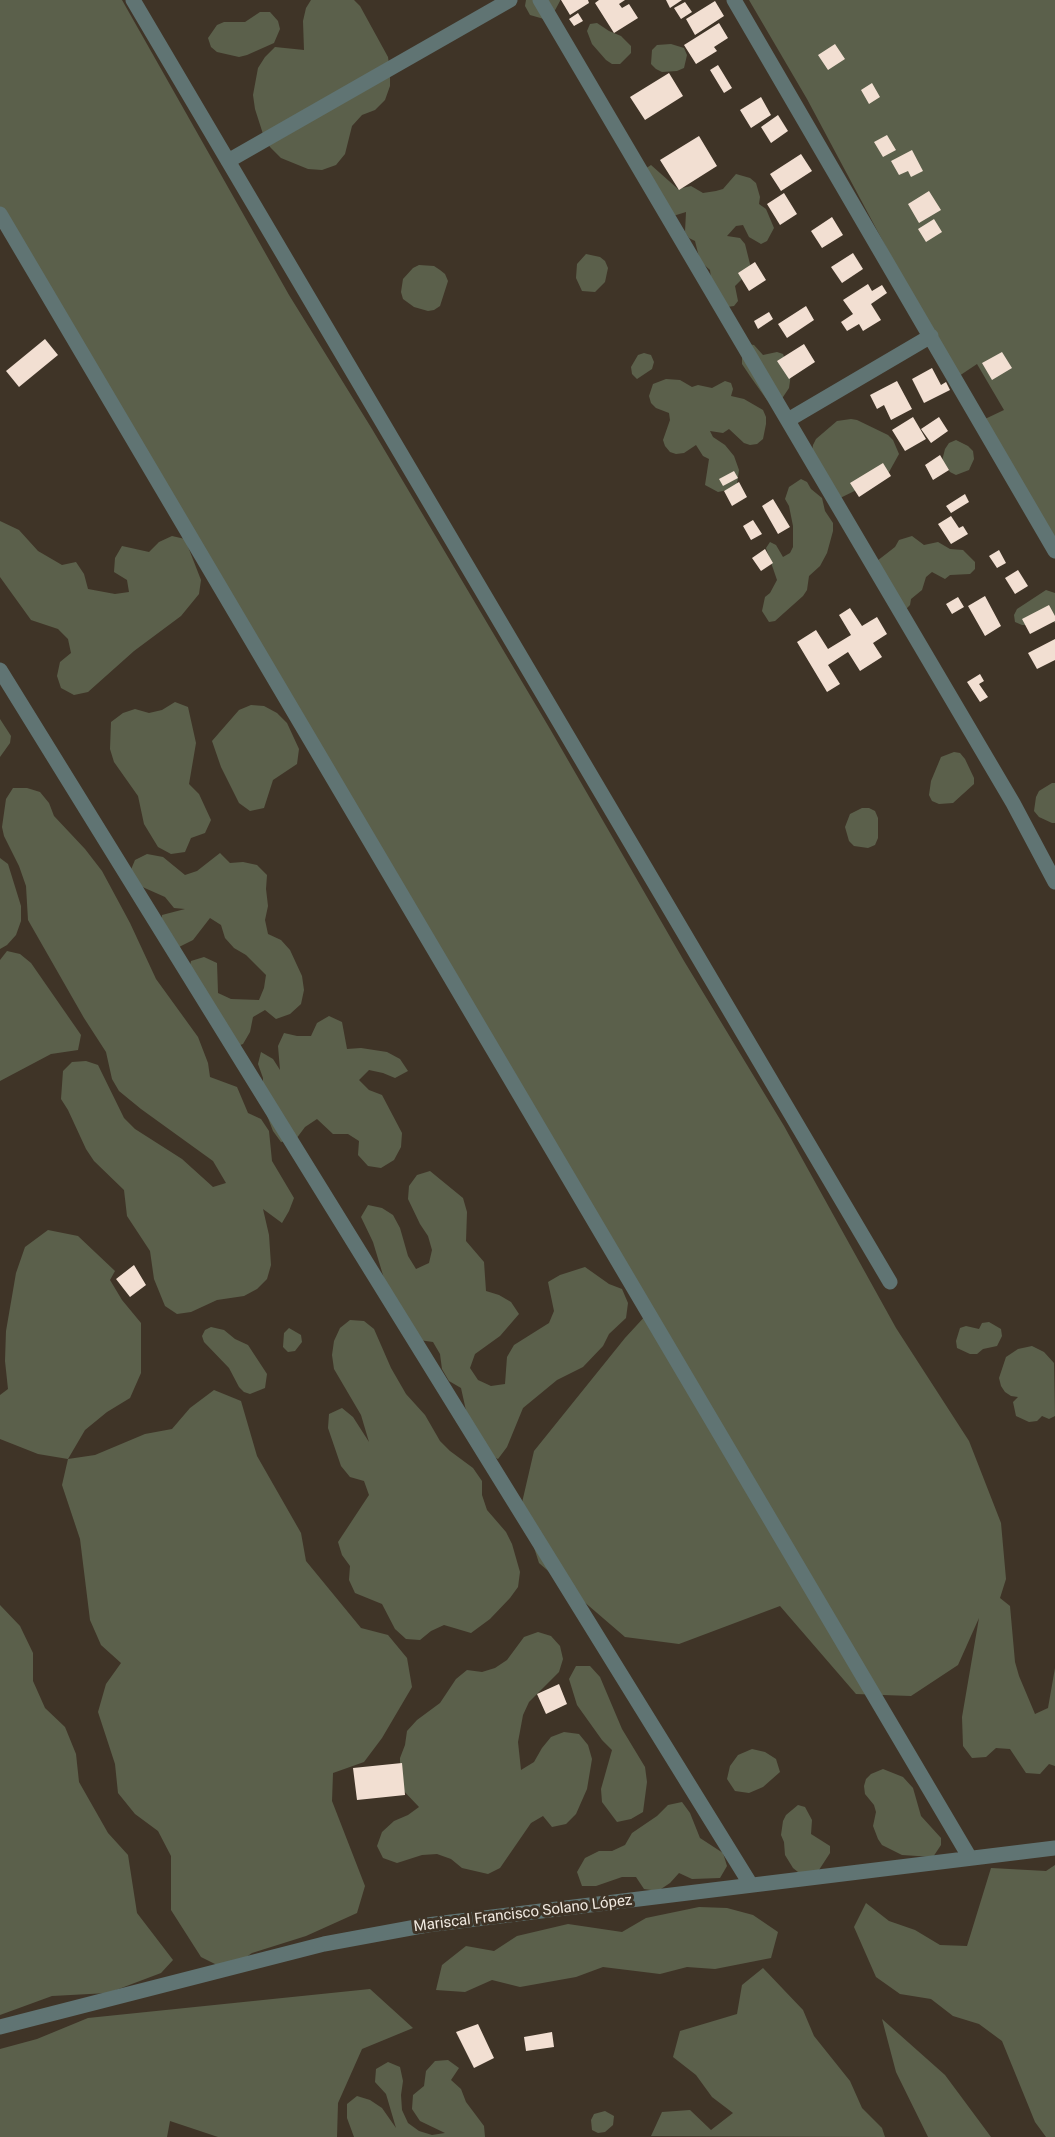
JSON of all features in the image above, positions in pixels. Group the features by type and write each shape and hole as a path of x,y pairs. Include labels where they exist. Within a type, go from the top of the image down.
{"street":[{"path":"133,0 890,1282"},
{"path":"228,161 510,0"},
{"path":"540,0 1013,803 1055,882"},
{"path":"734,0 1055,551"},
{"path":"0,214 970,1858"},
{"path":"788,420 931,336"},
{"path":"0,670 751,1885"},
{"name":"Mariscal Francisco Solano López","path":"0,2027 324,1944 427,1925 1055,1848"}],"green space":[{"path":"0,0 122,0 289,295 372,429 684,961 784,1126 896,1328 969,1441 1001,1523 1006,1579 1000,1598 1010,1606 1015,1662 1035,1714 1048,1708 1055,1668 1055,1766 1049,1764 1040,1774 1026,1773 1010,1749 996,1748 986,1757 972,1758 963,1746 962,1717 979,1618 958,1665 911,1696 856,1694 780,1606 679,1644 625,1637 539,1563 521,1507 534,1451 625,1338 648,1313 0,212"},
{"path":"311,0 354,0 360,6 388,57 390,72 390,86 385,100 375,110 362,115 352,126 345,154 336,165 322,170 308,169 281,158 270,147 263,134 253,95 258,68 275,47 304,50 303,21 306,8"},
{"path":"526,0 560,1 553,14 544,19 530,15 525,6"},
{"path":"749,0 1055,0 1055,556 985,419 1004,410 977,364 956,378 807,99"},
{"path":"260,12 270,12 278,21 280,29 274,43 239,57 217,52 211,47 208,38 217,25 224,22 245,22"},
{"path":"597,23 621,36 631,46 631,53 620,64 612,64 606,60 592,44 587,31 590,24"},
{"path":"671,44 684,48 687,55 684,68 662,72 651,64 652,50 657,45"},
{"path":"651,165 678,189 691,186 703,193 716,191 723,189 736,174 750,178 756,183 760,197 759,204 766,209 774,228 767,241 761,244 749,237 743,225 736,226 727,236 740,238 745,244 750,264 750,271 735,286 738,301 734,306 727,307 711,278 710,270 700,261 695,241 685,232 686,212 673,216 645,169"},
{"path":"586,254 600,257 608,268 605,282 595,292 582,291 576,278 577,264"},
{"path":"419,265 434,266 445,274 448,281 440,306 434,310 428,311 414,307 403,299 401,292 403,279"},
{"path":"747,344 754,345 763,355 777,352 783,354 791,374 789,388 781,400 767,400 742,364 742,356"},
{"path":"644,353 651,355 654,362 652,369 637,379 632,374 631,367 638,355"},
{"path":"666,379 680,380 692,387 698,385 712,388 725,381 731,383 733,389 731,396 744,399 763,410 766,424 763,439 757,444 744,443 729,429 723,433 710,431 713,437 725,445 734,456 739,470 737,484 732,489 718,492 705,485 709,459 703,456 696,445 684,453 676,454 670,452 665,446 663,440 670,420 669,413 656,408 649,396 653,384"},
{"path":"851,419 888,435 893,440 899,454 889,472 836,500 811,459 813,445 816,439 837,421"},
{"path":"956,440 973,451 974,459 969,470 956,475 950,472 942,461 949,443"},
{"path":"801,479 807,482 811,489 822,498 825,511 833,523 833,531 827,553 820,566 809,576 807,590 803,596 775,621 769,622 762,611 765,597 777,580 766,548 770,542 776,545 783,557 790,553 793,547 793,526 789,506 785,499 789,487"},
{"path":"0,521 19,530 38,551 62,565 76,562 84,574 88,589 115,594 129,592 127,580 114,572 115,558 122,546 149,552 159,542 172,536 185,539 201,580 199,594 181,616 134,651 88,692 74,695 61,688 57,676 60,662 71,653 68,639 58,629 31,620 0,577"},
{"path":"912,536 924,545 938,542 950,549 963,550 975,562 975,569 970,574 950,575 945,579 932,572 926,577 922,590 911,599 910,605 905,610 877,561 895,547 899,540"},
{"path":"1046,590 1055,593 1055,623 1049,619 1029,625 1015,622 1014,615 1017,609"},
{"path":"175,702 188,707 196,743 189,784 199,794 211,820 205,833 191,838 185,852 171,854 158,847 144,824 138,796 114,762 110,749 111,722 123,713 135,709 149,713 162,710"},
{"path":"251,705 264,706 277,713 287,723 299,749 297,764 273,780 264,808 250,811 239,803 221,767 212,741 239,710"},
{"path":"0,719 11,736 10,743 0,757"},
{"path":"954,752 960,753 965,759 974,778 974,784 953,803 939,804 932,801 929,795 931,781 941,757"},
{"path":"1055,783 1055,823 1039,817 1034,811 1039,791"},
{"path":"13,788 27,788 40,792 49,803 54,816 102,871 156,979 198,1037 208,1063 210,1077 237,1087 248,1113 261,1119 269,1131 272,1161 294,1198 282,1223 263,1209 269,1235 271,1265 267,1279 257,1289 244,1296 217,1300 191,1312 177,1314 165,1306 154,1279 150,1251 127,1216 124,1190 94,1161 61,1099 63,1071 72,1062 86,1061 98,1065 124,1118 135,1129 182,1159 213,1187 226,1183 213,1161 141,1109 119,1091 112,1079 106,1052 28,920 26,886 2,827 6,799"},
{"path":"862,808 875,811 878,818 878,838 875,845 868,848 854,846 849,841 845,827 850,814"},
{"path":"220,853 230,863 243,862 257,865 267,875 268,906 265,920 268,934 281,940 290,950 302,976 304,990 301,1004 290,1014 276,1019 265,1010 253,1017 250,1032 243,1044 229,1049 188,976 191,961 204,957 217,963 218,993 231,999 259,1000 266,975 246,955 234,948 225,938 221,925 210,918 193,940 179,947 161,928 162,915 185,909 174,908 165,897 138,885 130,872 135,860 147,854 163,857 185,875 197,871"},
{"path":"0,858 8,864 21,906 21,921 16,935 0,949"},
{"path":"7,951 20,954 31,963 81,1035 78,1050 51,1054 0,1081 0,960"},
{"path":"329,1016 342,1022 347,1049 361,1048 387,1052 400,1059 408,1071 395,1078 369,1070 359,1080 369,1090 382,1095 402,1133 401,1147 394,1160 381,1168 368,1166 358,1155 359,1141 348,1134 333,1134 317,1119 305,1127 296,1139 281,1142 273,1131 263,1105 263,1078 258,1064 261,1052 273,1059 280,1070 278,1046 284,1033 311,1036 317,1023"},
{"path":"430,1171 463,1198 467,1212 466,1241 484,1262 486,1291 511,1302 519,1314 500,1336 475,1354 470,1368 478,1380 491,1386 505,1384 507,1357 514,1345 549,1323 554,1311 548,1282 560,1275 585,1267 609,1284 622,1289 628,1303 626,1318 609,1334 603,1346 583,1367 557,1380 523,1408 507,1447 498,1459 485,1453 467,1415 461,1388 449,1381 442,1369 440,1354 433,1342 419,1340 389,1295 373,1242 361,1217 368,1205 382,1208 393,1215 400,1228 408,1256 416,1269 429,1263 432,1250 428,1236 408,1199 409,1186 417,1175"},
{"path":"48,1230 78,1236 115,1271 110,1280 122,1300 141,1323 141,1373 130,1398 107,1412 85,1430 68,1459 38,1454 0,1439 0,1395 8,1389 5,1361 6,1331 16,1273 25,1247"},
{"path":"350,1320 364,1321 374,1329 391,1368 406,1394 425,1415 440,1441 473,1468 482,1481 482,1495 487,1510 506,1532 512,1544 520,1572 518,1587 490,1619 471,1633 444,1625 431,1631 420,1640 406,1639 395,1629 382,1604 355,1593 349,1580 350,1566 342,1555 338,1542 369,1495 364,1481 350,1477 341,1466 328,1428 329,1414 342,1408 353,1417 369,1442 361,1415 334,1369 332,1355 334,1341 340,1328"},
{"path":"989,1322 1001,1329 1002,1336 997,1346 983,1349 977,1354 970,1354 957,1348 956,1341 960,1328 966,1326 979,1329 982,1323"},
{"path":"211,1327 224,1330 235,1339 248,1345 267,1374 265,1388 250,1394 239,1387 229,1368 204,1342 202,1336 205,1330"},
{"path":"289,1328 301,1335 302,1342 295,1351 288,1352 283,1347 284,1333"},
{"path":"1032,1346 1044,1352 1054,1363 1055,1416 1049,1419 1042,1416 1037,1421 1029,1422 1016,1416 1013,1402 1018,1397 1005,1392 999,1378 1006,1357 1018,1349"},
{"path":"214,1390 241,1401 257,1456 301,1533 306,1561 361,1628 388,1635 407,1658 412,1687 382,1738 364,1762 333,1773 332,1801 365,1886 357,1913 306,1936 252,1953 227,1970 201,1957 171,1910 171,1856 158,1831 135,1814 118,1793 115,1764 98,1712 106,1684 121,1663 101,1645 90,1620 80,1539 62,1485 68,1459 95,1455 145,1434 172,1429 190,1408"},
{"path":"0,1605 20,1626 33,1653 33,1681 45,1708 65,1727 76,1754 79,1782 108,1833 128,1855 137,1913 173,1960 161,1973 108,1993 52,1996 0,2015"},
{"path":"538,1632 551,1636 560,1646 563,1659 559,1672 529,1702 523,1715 518,1742 521,1770 534,1762 551,1737 564,1732 579,1734 588,1745 592,1759 587,1789 576,1814 566,1824 552,1827 543,1816 531,1823 500,1868 488,1874 462,1868 451,1859 437,1854 422,1855 397,1863 383,1858 377,1846 382,1832 394,1821 419,1807 400,1787 400,1758 407,1731 417,1720 440,1703 456,1679 467,1670 482,1672 495,1668 507,1660 524,1637"},
{"path":"576,1666 590,1666 600,1677 622,1729 645,1767 647,1782 643,1812 631,1819 617,1822 602,1802 601,1789 612,1750 577,1705 569,1679"},
{"path":"752,1749 765,1752 776,1759 780,1772 763,1787 749,1793 735,1791 727,1779 730,1766 738,1755"},
{"path":"883,1769 903,1777 913,1788 921,1816 941,1838 941,1845 933,1857 902,1855 882,1845 878,1839 873,1826 876,1812 874,1805 865,1794 864,1786 871,1774"},
{"path":"682,1802 690,1813 700,1838 723,1853 727,1866 720,1878 692,1879 679,1873 658,1891 644,1889 636,1877 622,1877 596,1886 582,1886 577,1872 585,1858 599,1851 612,1851 625,1845 632,1833 657,1816 668,1805"},
{"path":"798,1805 805,1807 812,1820 811,1834 830,1846 830,1853 817,1873 798,1872 785,1855 781,1835 783,1821 786,1815"},
{"path":"1055,1865 1055,2137 1046,2137 1035,2122 1002,2041 979,2024 953,2016 931,1999 900,1994 876,1977 854,1927 866,1903 889,1921 915,1930 940,1945 967,1946 991,1868 1046,1871"},
{"path":"699,1907 727,1908 753,1915 778,1932 771,1958 715,1969 687,1967 660,1974 603,1967 576,1977 520,1987 492,1980 465,1992 436,1990 442,1965 466,1946 494,1951 517,1936 568,1924 622,1932 646,1918"},
{"path":"763,1968 803,2010 814,2036 850,2081 862,2108 882,2128 885,2137 651,2136 662,2112 690,2110 711,2130 733,2113 712,2097 696,2075 673,2057 680,2031 737,2014 742,1985"},
{"path":"370,1989 413,2028 362,2049 338,2103 337,2137 218,2137 170,2121 167,2137 0,2137 0,2049 37,2039 88,2018"},
{"path":"882,2019 945,2075 991,2137 928,2137 896,2072"},
{"path":"448,2060 459,2068 451,2080 461,2089 466,2102 484,2126 485,2137 354,2137 347,2118 347,2104 357,2096 370,2100 382,2108 396,2128 386,2094 375,2082 376,2069 388,2062 400,2067 403,2081 402,2110 408,2123 419,2131 432,2135 445,2133 420,2121 412,2109 413,2095 424,2086 426,2071 435,2061"},
{"path":"605,2111 614,2116 613,2125 605,2132 598,2133 592,2130 591,2120 594,2114"}],"building":[{"path":"561,0 588,0 589,3 570,15"},
{"path":"599,0 625,0 619,4 622,8 629,4 638,18 614,33 595,3"},
{"path":"666,0 682,0 670,8"},
{"path":"715,1 724,16 695,35 686,19"},
{"path":"685,2 692,12 681,19 674,8"},
{"path":"578,13 583,21 574,26 569,19"},
{"path":"719,23 728,38 714,47 717,51 696,64 684,45"},
{"path":"835,44 845,59 828,70 818,55"},
{"path":"718,65 732,88 724,93 710,70"},
{"path":"669,73 683,96 645,120 630,97"},
{"path":"872,83 880,97 869,104 861,90"},
{"path":"761,97 771,115 751,128 740,110"},
{"path":"778,115 788,131 771,143 761,127"},
{"path":"887,135 896,150 883,157 874,142"},
{"path":"699,136 717,166 679,190 660,160"},
{"path":"912,150 923,171 911,177 908,171 899,175 891,161"},
{"path":"801,154 812,171 781,191 770,174"},
{"path":"929,191 941,210 919,223 908,204"},
{"path":"784,193 797,214 780,225 767,204"},
{"path":"832,217 843,235 822,248 811,231"},
{"path":"934,219 942,232 926,242 918,229"},
{"path":"853,253 863,269 842,283 831,267"},
{"path":"755,262 766,280 749,291 738,273"},
{"path":"868,284 872,291 882,285 887,293 871,304 881,320 863,331 859,324 847,331 841,322 853,314 843,300"},
{"path":"806,306 814,320 787,338 778,324"},
{"path":"769,312 773,319 758,329 754,321"},
{"path":"45,339 58,355 19,387 6,371"},
{"path":"804,344 815,362 789,379 777,361"},
{"path":"1002,352 1012,368 992,380 982,363"},
{"path":"932,368 941,385 946,382 950,390 924,403 912,379"},
{"path":"897,381 912,409 891,420 884,405 877,409 870,395"},
{"path":"913,417 926,439 905,451 892,430"},
{"path":"939,417 948,431 931,443 921,429"},
{"path":"940,455 949,470 933,480 925,465"},
{"path":"883,463 891,476 859,497 850,483"},
{"path":"734,471 738,478 723,486 719,479"},
{"path":"739,482 747,497 732,506 724,491"},
{"path":"965,494 969,502 951,513 946,506"},
{"path":"773,499 790,527 778,534 762,506"},
{"path":"951,516 959,528 963,526 968,534 951,544 938,524"},
{"path":"753,520 762,534 751,540 743,526"},
{"path":"765,549 773,563 761,571 752,558"},
{"path":"999,550 1006,563 997,568 989,556"},
{"path":"1018,570 1028,586 1015,594 1005,578"},
{"path":"985,596 1001,626 985,636 968,606"},
{"path":"958,597 964,607 952,614 946,604"},
{"path":"1049,605 1055,621 1030,634 1022,619"},
{"path":"850,608 862,626 877,617 887,634 873,643 882,657 860,671 848,652 828,665 840,684 827,692 797,642 816,630 828,649 851,635 839,615"},
{"path":"1055,639 1055,660 1037,669 1028,653"},
{"path":"980,674 984,681 979,684 988,697 980,702 967,682"},
{"path":"134,1265 146,1285 130,1297 116,1279"},
{"path":"559,1684 567,1704 546,1714 537,1694"},
{"path":"402,1763 405,1795 357,1800 353,1768"},
{"path":"478,2024 494,2058 474,2068 456,2032"},
{"path":"552,2032 554,2047 526,2051 524,2037"}]}
